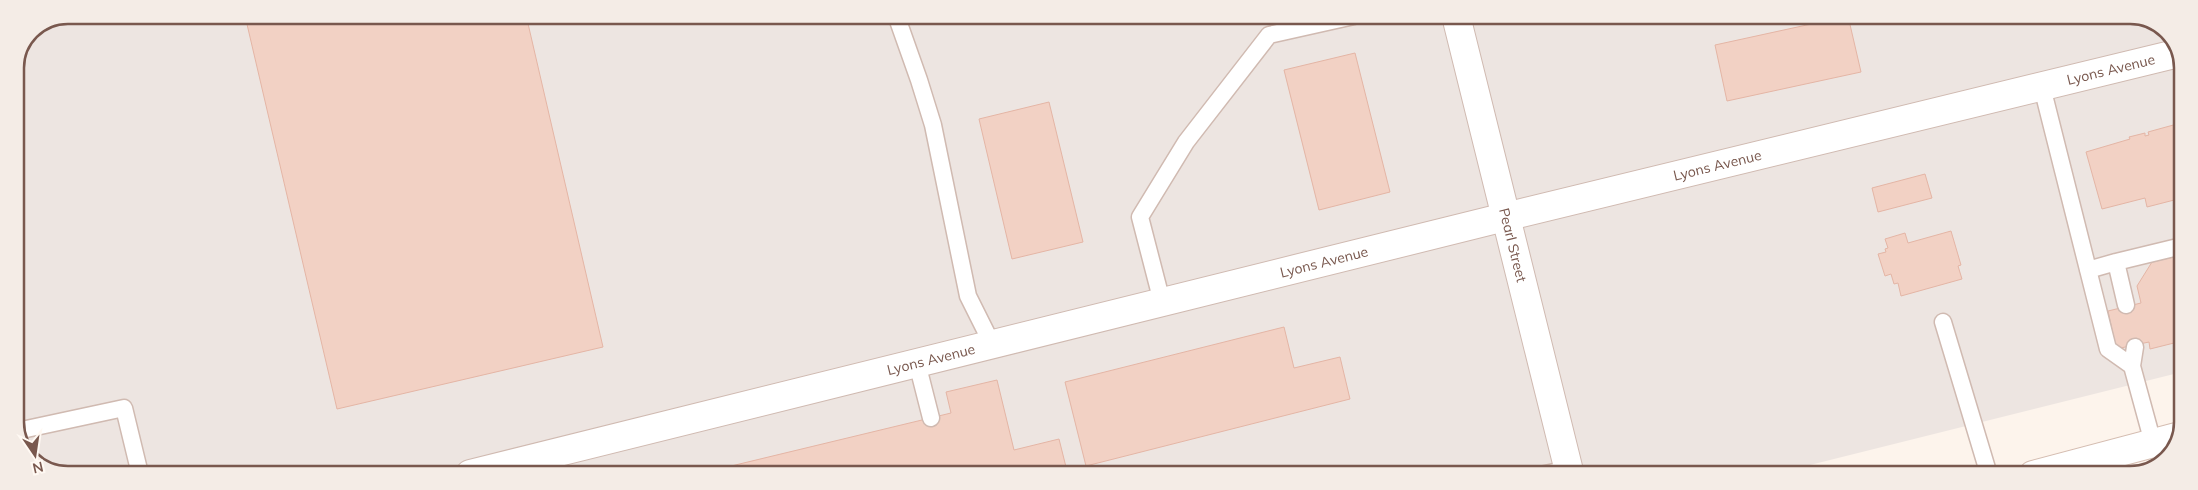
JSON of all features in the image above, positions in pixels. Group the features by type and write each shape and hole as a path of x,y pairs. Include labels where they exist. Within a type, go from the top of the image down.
{"street":[{"name":"Pearl Street","path":"1458,24 1567,466"},
{"name":"Lyons Avenue","path":"502,466 1505,217 2172,55"},
{"path":"2067,466 2167,440"}],"lane":[{"path":"899,24 933,125 968,296 992,344"},
{"path":"1162,302 1140,218 1186,142 1269,35 1318,24"},
{"path":"2042,87 2108,349 2132,366 2167,440"},
{"path":"2088,270 2174,248"},
{"path":"2116,262 2126,305"},
{"path":"1943,322 1986,466"},
{"path":"2132,366 2136,347"},
{"path":"917,363 931,418"},
{"path":"25,429 124,408 138,466"}],"shaded area":[{"path":"68,24 2139,25 2152,30 2167,43 2174,65 2174,374 1806,466 59,465 41,457 31,447 24,425 25,59 31,43 43,31 51,27"}],"building":[{"path":"247,24 528,24 603,347 337,409"},
{"path":"1811,24 1850,24 1861,72 1727,101 1715,45"},
{"path":"1355,53 1390,192 1319,210 1284,70"},
{"path":"1049,102 1083,242 1012,259 979,119"},
{"path":"2174,125 2174,200 2147,207 2145,198 2102,209 2086,152 2130,139 2129,137 2145,133 2145,136 2149,135 2148,132"},
{"path":"1925,174 1932,198 1878,212 1872,188"},
{"path":"1951,231 1961,265 1958,266 1962,279 1901,296 1898,283 1894,284 1891,274 1885,276 1878,254 1886,252 1885,249 1888,248 1885,239 1905,233 1908,243"},
{"path":"2174,257 2174,343 2150,349 2149,342 2116,349 2108,311 2141,303 2137,286 2152,262"},
{"path":"1284,327 1294,368 1340,357 1350,399 1086,466 1065,382"},
{"path":"997,380 1014,450 1059,439 1066,466 731,466 951,413 946,392"}]}
